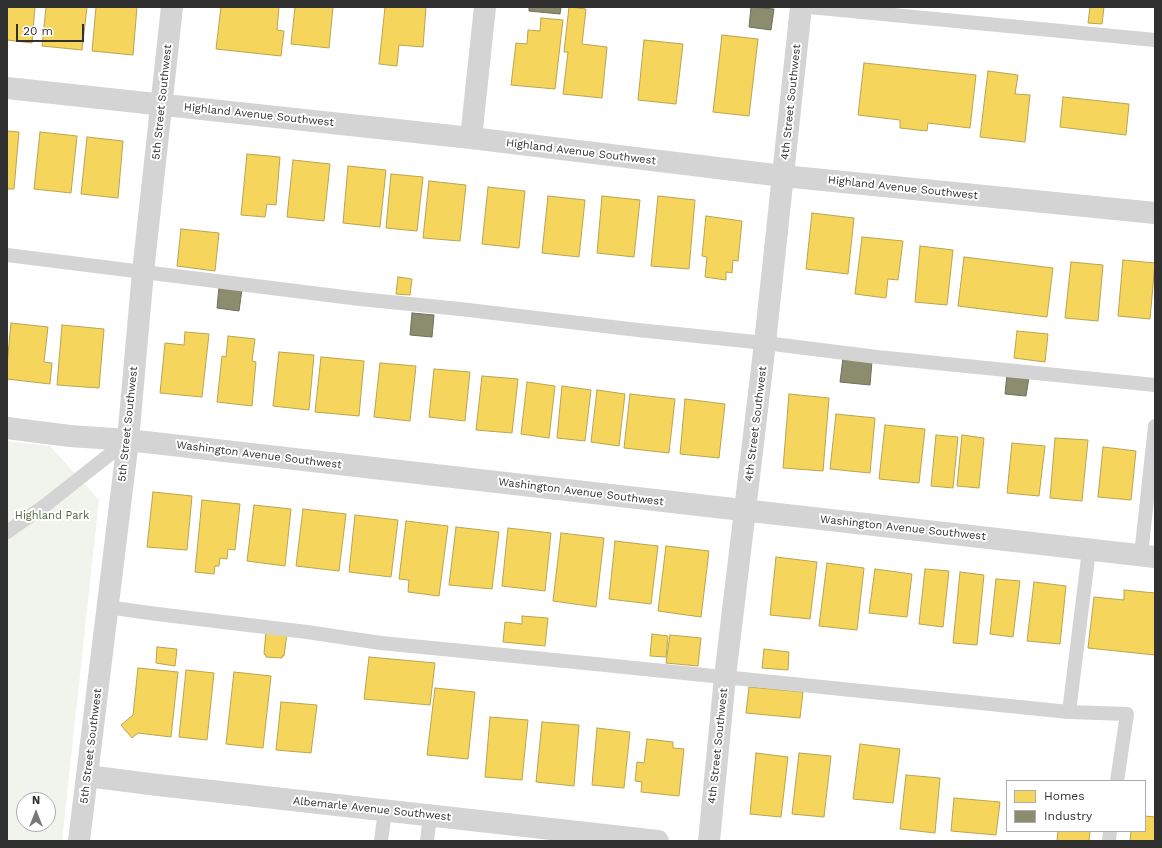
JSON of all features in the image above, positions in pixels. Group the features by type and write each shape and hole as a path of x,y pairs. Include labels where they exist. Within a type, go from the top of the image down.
{"street":[{"name":"5th Street Southwest","path":"79,841 128,440 143,272 172,7"},
{"path":"471,138 485,7"},
{"name":"4th Street Southwest","path":"709,841 725,677 746,511 801,7"},
{"name":"Highland Avenue Southwest","path":"7,88 471,138 783,176 1155,213"},
{"name":"Washington Avenue Southwest","path":"7,428 70,436 128,440 1148,556"},
{"name":"Albemarle Avenue Southwest","path":"87,776 658,841"}],"lane":[{"path":"809,7 1155,40"},
{"path":"7,255 638,330 765,343 877,357 1155,385"},
{"path":"1148,556 1155,426"},
{"path":"7,532 43,507 128,440"},
{"path":"1069,712 1089,550"},
{"path":"107,607 307,632 381,643 1069,712 1127,714 1117,780"},
{"path":"381,841 385,811"},
{"path":"427,841 430,816"}],"green space":[{"name":"Highland Park","path":"7,441 50,446 99,500 62,841 7,841"}],"building: Homes":[{"path":"7,7 35,7 32,43 7,40"},
{"path":"46,7 87,7 82,50 42,46"},
{"path":"96,7 137,7 133,55 92,51"},
{"path":"221,7 279,7 277,30 284,31 281,56 216,49"},
{"path":"295,7 333,7 329,48 291,44"},
{"path":"385,7 426,7 423,47 399,45 397,66 379,64"},
{"path":"569,7 586,9 582,44 607,47 602,98 563,94 568,52 564,52"},
{"path":"1090,7 1104,7 1102,24 1088,23"},
{"path":"541,18 563,20 555,89 511,85 516,43 527,44 528,30 540,31"},
{"path":"722,35 758,39 749,116 713,112"},
{"path":"644,40 683,44 676,104 638,100"},
{"path":"864,63 976,75 970,128 928,123 927,131 900,128 900,120 858,115"},
{"path":"988,71 1018,75 1015,94 1030,95 1025,142 980,137"},
{"path":"1063,97 1129,104 1126,135 1060,127"},
{"path":"7,131 19,132 14,189 7,189"},
{"path":"40,132 77,136 71,193 34,189"},
{"path":"87,137 123,141 118,198 81,194"},
{"path":"247,154 280,157 276,205 267,204 265,217 241,215"},
{"path":"293,160 330,164 324,221 287,217"},
{"path":"348,166 386,170 380,227 343,223"},
{"path":"391,174 423,177 417,231 386,228"},
{"path":"429,181 466,185 460,241 423,238"},
{"path":"488,187 525,191 519,248 482,244"},
{"path":"548,196 585,200 579,257 542,253"},
{"path":"602,196 640,200 634,257 597,253"},
{"path":"658,196 695,200 689,269 651,266"},
{"path":"812,213 854,218 848,274 806,269"},
{"path":"706,216 742,221 738,261 733,260 732,273 726,272 726,280 705,277 707,257 702,256"},
{"path":"181,229 219,233 215,271 177,266"},
{"path":"862,237 903,241 898,280 888,279 886,298 855,294"},
{"path":"920,246 953,250 947,305 915,302"},
{"path":"964,257 1053,268 1047,317 958,306"},
{"path":"1123,260 1155,263 1150,319 1118,316"},
{"path":"1071,262 1103,265 1098,321 1065,318"},
{"path":"398,277 412,279 410,295 396,294"},
{"path":"11,323 48,327 44,362 52,363 50,384 7,379"},
{"path":"62,325 104,329 99,388 57,385"},
{"path":"1017,331 1048,334 1045,362 1014,358"},
{"path":"185,332 209,334 202,397 160,393 165,343 184,345"},
{"path":"228,336 255,339 252,361 256,362 252,406 217,402 222,356 226,357"},
{"path":"279,352 314,355 309,410 273,406"},
{"path":"321,357 364,361 359,416 315,412"},
{"path":"380,363 416,366 410,421 374,417"},
{"path":"434,369 470,372 465,421 429,417"},
{"path":"482,376 518,379 512,433 476,430"},
{"path":"527,382 555,386 549,438 521,434"},
{"path":"562,386 591,390 585,441 557,438"},
{"path":"597,390 625,394 619,446 591,442"},
{"path":"630,394 675,399 669,453 624,448"},
{"path":"789,394 829,398 823,471 783,468"},
{"path":"685,399 725,404 719,458 680,454"},
{"path":"836,414 875,418 870,473 830,469"},
{"path":"885,425 925,429 919,483 879,479"},
{"path":"936,435 958,437 953,488 931,486"},
{"path":"962,435 984,438 979,488 957,486"},
{"path":"1055,438 1088,440 1082,501 1050,498"},
{"path":"1012,443 1045,446 1039,496 1007,493"},
{"path":"1103,447 1136,451 1131,500 1098,497"},
{"path":"153,492 192,496 187,550 147,547"},
{"path":"202,500 240,504 235,550 228,549 227,559 220,558 219,566 215,566 214,574 195,572"},
{"path":"254,505 291,509 285,566 247,561"},
{"path":"303,509 346,514 339,571 296,566"},
{"path":"355,515 398,520 391,577 349,572"},
{"path":"406,521 448,526 439,596 408,592 409,580 399,579"},
{"path":"456,527 499,532 492,589 449,585"},
{"path":"508,528 551,533 545,591 502,586"},
{"path":"561,533 604,538 596,607 553,601"},
{"path":"615,541 658,546 651,604 609,599"},
{"path":"666,546 709,551 701,617 658,611"},
{"path":"776,557 817,562 810,619 770,615"},
{"path":"827,563 864,568 857,630 819,626"},
{"path":"875,569 912,574 907,617 869,613"},
{"path":"925,569 949,571 943,627 919,624"},
{"path":"960,572 984,575 977,645 953,643"},
{"path":"996,579 1020,581 1013,637 990,634"},
{"path":"1034,582 1066,586 1060,644 1027,641"},
{"path":"1124,590 1155,593 1155,655 1088,648 1094,597 1124,600"},
{"path":"522,616 548,618 545,646 503,642 505,622 522,624"},
{"path":"266,631 287,633 284,656 282,656 282,658 266,657 264,654"},
{"path":"652,634 668,636 666,657 650,656"},
{"path":"670,635 701,638 698,666 666,663"},
{"path":"157,647 177,649 175,666 156,663"},
{"path":"764,649 789,652 788,670 762,668"},
{"path":"369,657 435,663 430,705 364,699"},
{"path":"138,668 178,672 171,737 138,733 132,738 121,725 133,715"},
{"path":"186,670 214,673 207,740 179,737"},
{"path":"234,672 271,676 263,748 226,744"},
{"path":"749,687 803,692 800,718 746,713"},
{"path":"435,688 475,692 468,759 427,755"},
{"path":"281,702 317,705 311,753 276,750"},
{"path":"490,717 528,720 522,780 485,777"},
{"path":"542,722 579,725 574,786 536,782"},
{"path":"597,728 630,732 624,788 592,785"},
{"path":"647,739 673,742 673,748 684,749 679,796 641,792 642,782 635,781 637,762 644,763"},
{"path":"860,744 900,749 893,803 853,799"},
{"path":"756,753 788,757 781,817 750,814"},
{"path":"799,753 831,756 824,817 792,814"},
{"path":"906,775 940,778 935,833 900,829"},
{"path":"954,798 1000,802 996,835 951,831"},
{"path":"1146,816 1155,817 1155,841 1130,841 1131,832 1146,832"},
{"path":"1058,832 1090,832 1089,841 1057,841"}],"building: Industry":[{"path":"529,7 561,7 560,14 529,11"},
{"path":"751,7 774,9 771,30 749,27"},
{"path":"219,287 242,289 239,311 217,308"},
{"path":"412,313 434,315 432,337 410,335"},
{"path":"843,358 872,361 870,385 840,382"},
{"path":"1007,374 1029,377 1026,396 1005,394"}]}
